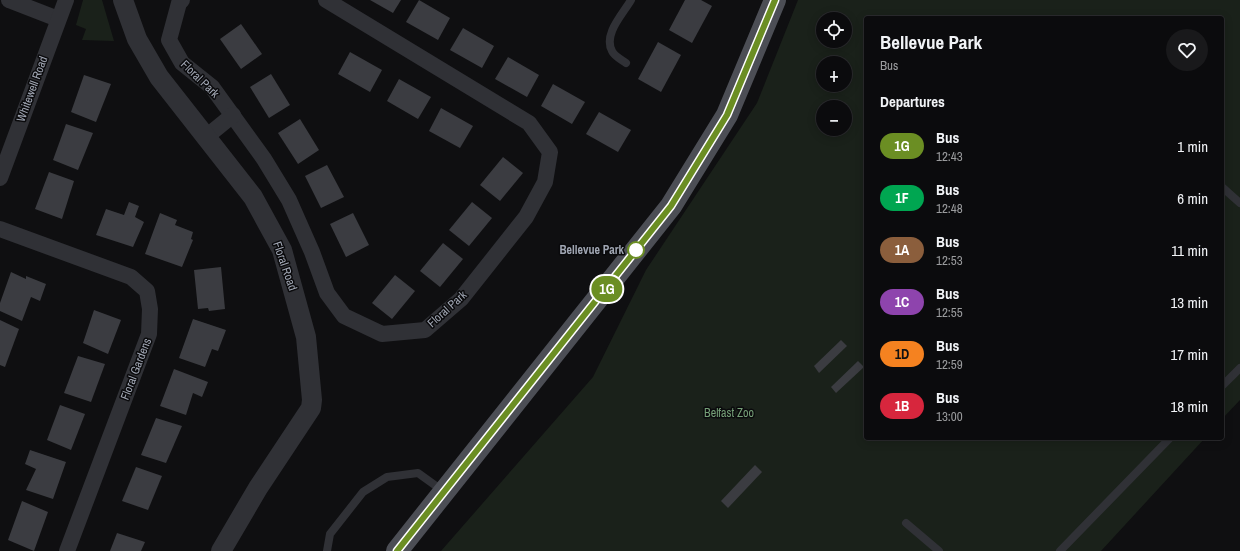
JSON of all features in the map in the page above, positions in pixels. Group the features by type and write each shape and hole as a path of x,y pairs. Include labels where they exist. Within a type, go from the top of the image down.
{"main road":[{"path":"397,551 671,206 727,115 775,0"}],"street":[{"path":"9,0 58,19"},
{"name":"Whitewell Road","path":"0,178 66,0"},
{"name":"Floral Road","path":"123,0 137,39 159,77 253,196 282,250 306,337 312,400 311,408 258,488 220,551"},
{"name":"Floral Park","path":"182,0 179,4 169,40 182,64 212,87 264,159 289,200 312,252 327,293 344,316 382,334 424,330 461,299 526,217 545,182 550,152 528,123 326,0"},
{"path":"206,137 233,115"},
{"name":"Floral Gardens","path":"0,229 131,277 147,291 150,309 149,334 67,551"}],"lane":[{"path":"626,63 612,52 609,41 613,30 631,0"},
{"path":"1224,189 1240,203"},
{"path":"1224,384 1240,368"},
{"path":"1060,551 1168,440"},
{"path":"327,551 330,534 358,498 363,492 387,477 418,473 444,492"},
{"path":"906,524 939,551"}],"green space":[{"path":"83,0 102,0 114,41 82,40 86,29 76,25"},
{"name":"Belfast Zoo","path":"798,0 1240,0 1240,400 1224,417 1224,16 864,16 864,440 1203,440 1101,551 441,551 593,377 646,270 757,103"}],"building":[{"path":"370,0 401,0 393,13"},
{"path":"419,0 450,18 438,40 406,22"},
{"path":"685,0 701,0 712,6 692,43 669,30"},
{"path":"241,24 262,54 241,69 220,39"},
{"path":"463,28 494,46 482,68 450,50"},
{"path":"658,42 681,55 661,92 638,79"},
{"path":"350,52 382,70 370,92 338,74"},
{"path":"508,57 539,75 527,97 495,79"},
{"path":"271,74 290,105 269,118 250,87"},
{"path":"84,75 111,84 96,122 71,112"},
{"path":"399,79 431,97 418,119 387,101"},
{"path":"553,84 585,102 572,124 541,106"},
{"path":"441,108 473,126 460,148 429,131"},
{"path":"599,112 631,130 618,152 586,134"},
{"path":"300,119 319,150 298,164 278,133"},
{"path":"66,124 93,133 78,170 53,160"},
{"path":"503,157 523,173 500,201 480,185"},
{"path":"327,165 344,197 321,208 305,176"},
{"path":"49,172 74,181 62,219 35,209"},
{"path":"129,202 139,206 135,217 144,222 133,247 96,235 106,209 124,215"},
{"path":"472,202 492,218 469,246 449,230"},
{"path":"160,213 177,220 175,225 193,232 191,239 193,240 182,267 145,254"},
{"path":"353,213 369,245 346,257 330,224"},
{"path":"443,243 463,259 440,287 420,271"},
{"path":"221,267 225,309 209,311 208,308 198,309 194,270"},
{"path":"11,272 26,279 26,276 46,284 40,301 31,297 22,321 0,311 0,303"},
{"path":"395,275 415,291 392,319 372,303"},
{"path":"94,310 121,320 108,354 83,343"},
{"path":"193,319 226,330 218,351 212,349 205,367 179,358"},
{"path":"0,320 19,329 5,367 0,365"},
{"path":"841,340 847,346 819,373 814,366"},
{"path":"78,356 105,364 91,402 64,393"},
{"path":"858,361 864,367 836,393 831,387"},
{"path":"174,369 208,382 202,397 193,393 186,415 160,406"},
{"path":"60,405 85,414 71,450 47,440"},
{"path":"156,418 182,426 166,463 141,455"},
{"path":"30,450 66,462 53,499 26,490 36,469 25,464"},
{"path":"755,465 762,472 728,508 721,501"},
{"path":"136,467 162,476 148,510 122,501"},
{"path":"22,501 48,512 34,551 8,540"},
{"path":"117,533 145,542 141,551 110,551"}],"bus line":[{"name":"1G","path":"397,551 606,290 671,206 727,115 775,0"}],"place":[{"name":"Bellevue Park","path":"636,250"}]}
